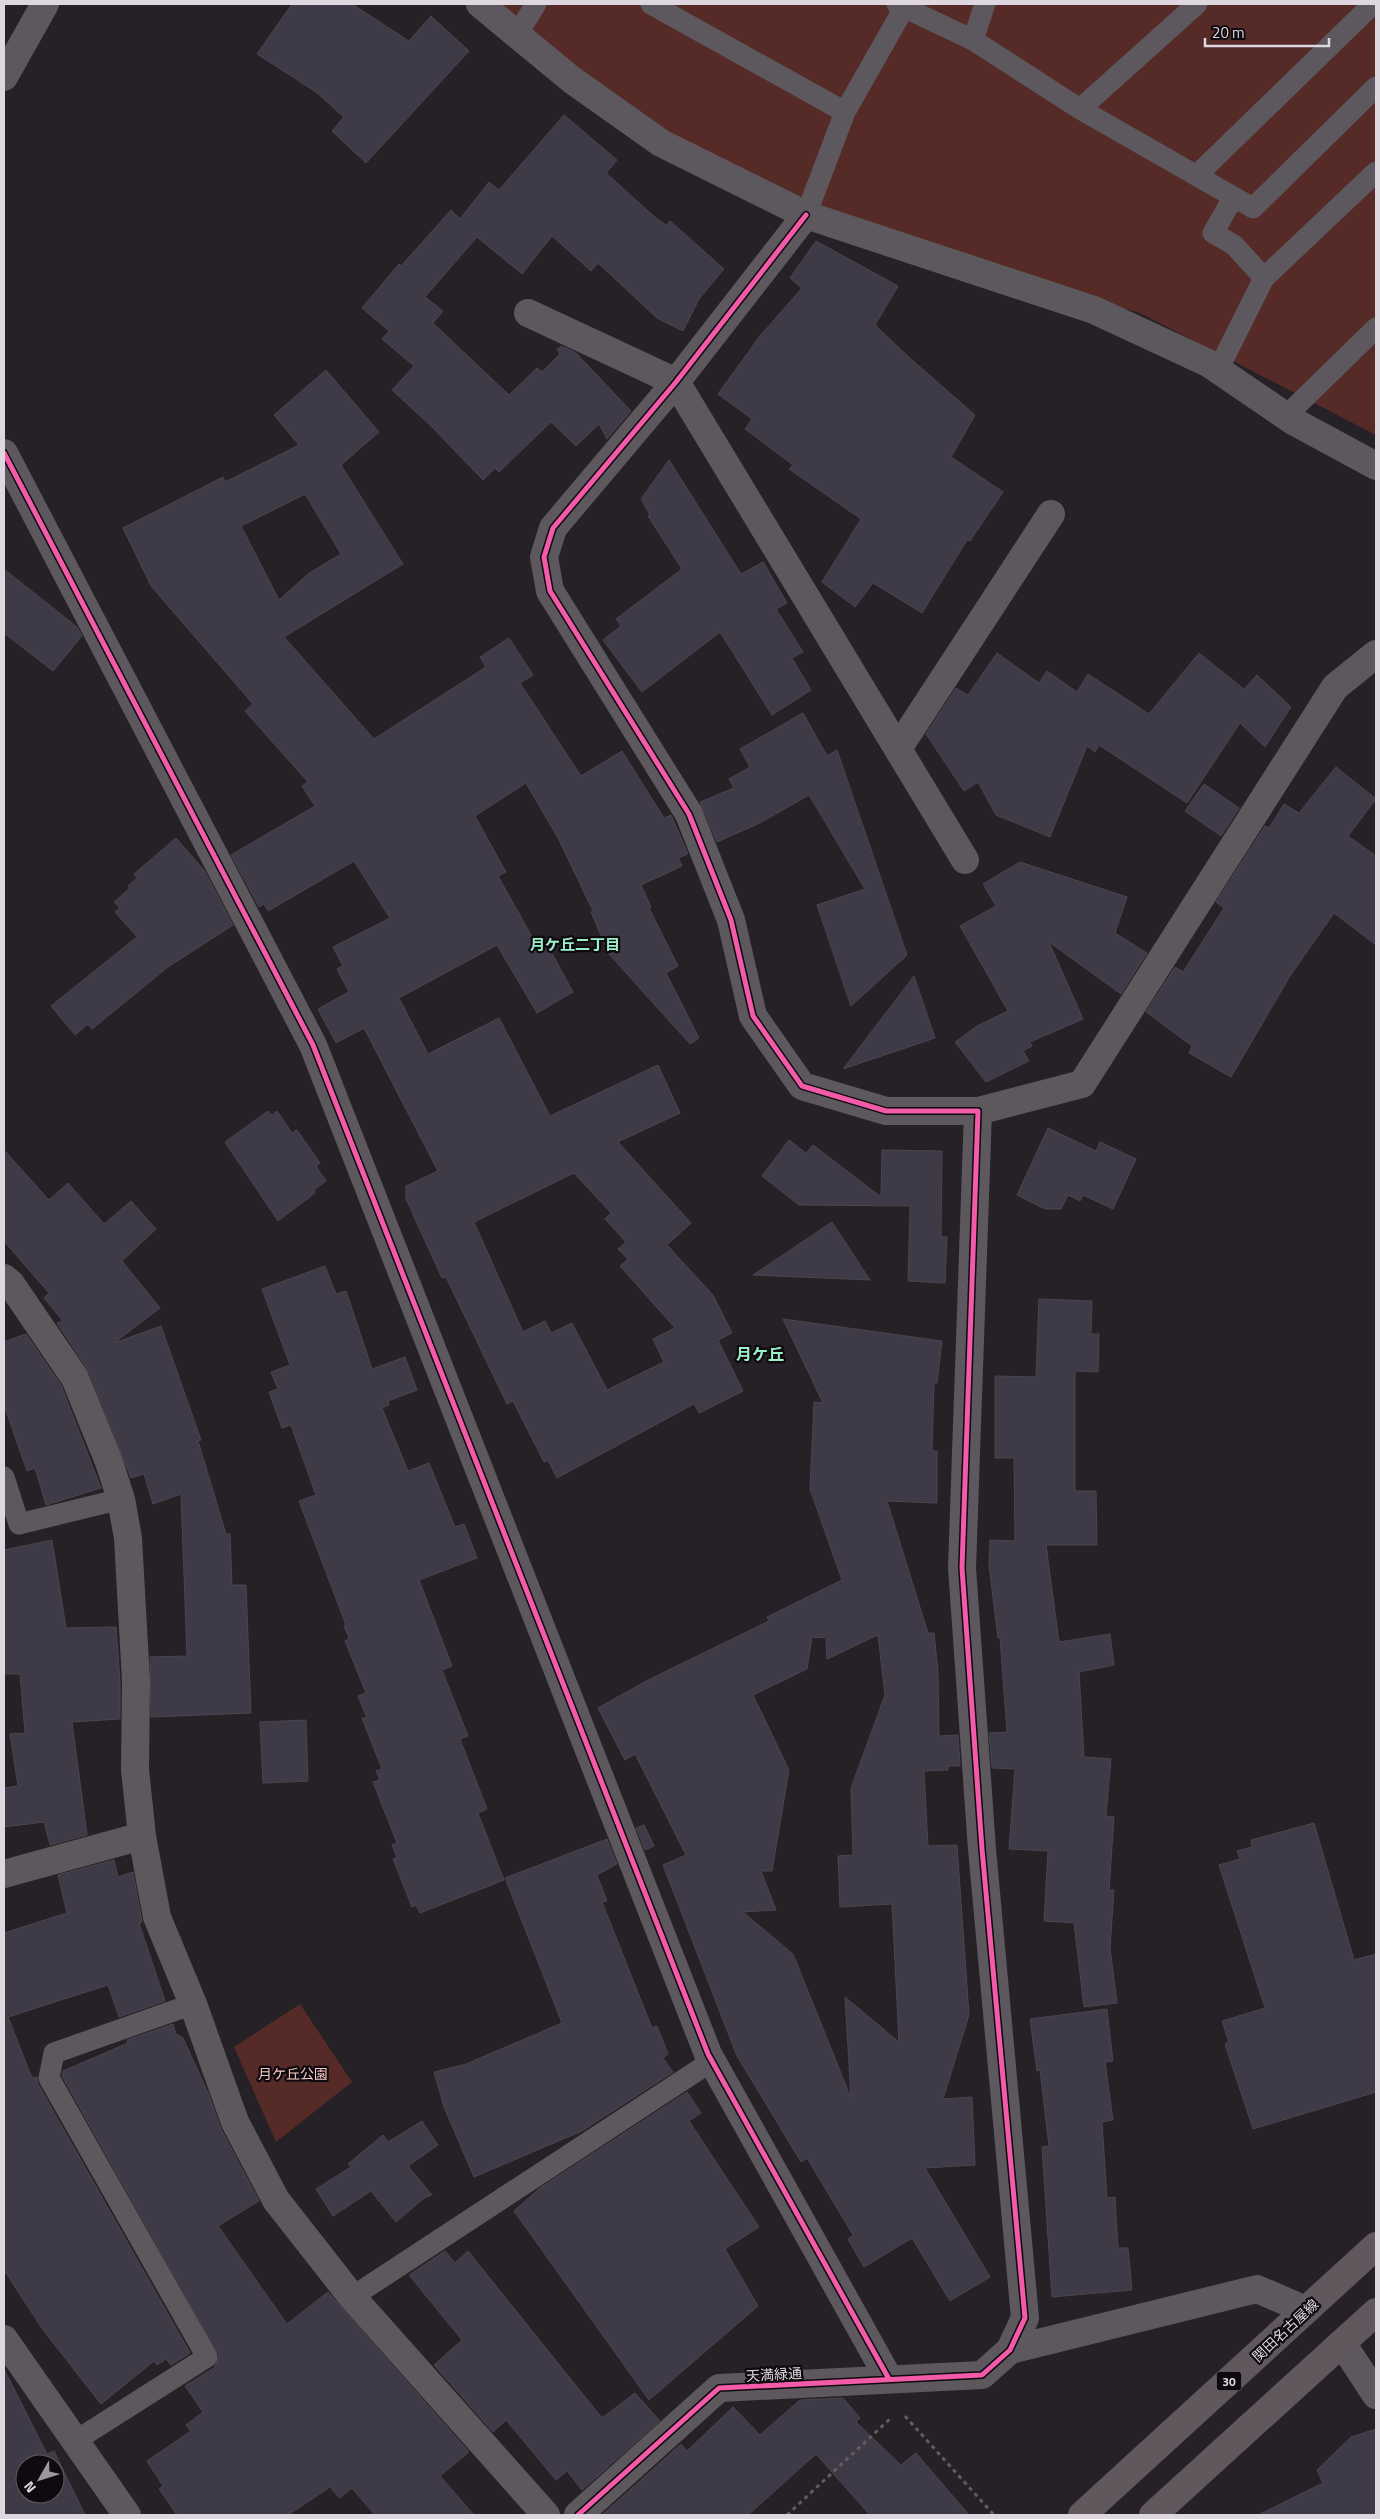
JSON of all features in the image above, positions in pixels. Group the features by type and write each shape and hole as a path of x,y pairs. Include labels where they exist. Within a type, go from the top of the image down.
{"main road":[{"name":"関田名古屋線","path":"1082,2515 1376,2246"},
{"path":"1153,2515 1376,2312"}],"street":[{"path":"4,77 45,4"},
{"path":"480,4 516,36 572,80 661,143 806,215 1094,310 1208,363 1286,416 1376,466"},
{"path":"806,215 676,382 553,528 544,557 550,591 689,814 731,920 753,1016 802,1086 886,1111 978,1111 1082,1084 1335,687 1376,654"},
{"path":"528,313 676,382 899,747 965,860"},
{"path":"4,454 313,1045 712,2061 888,2379"},
{"path":"899,747 1051,514"},
{"path":"978,1111 962,1568 982,1850 1026,2318 1010,2350"},
{"path":"6,1285 75,1378 109,1462 121,1498 128,1538 136,1681 135,1770 142,1836 157,1917 193,2004 234,2122 276,2200 352,2297 546,2515"},
{"path":"4,1874 142,1836"},
{"path":"1010,2350 1257,2289 1306,2310"},
{"path":"4,2339 127,2515"},
{"path":"1342,2343 1376,2395"},
{"name":"天満緑通","path":"578,2515 719,2388 982,2374 1010,2350"}],"lane":[{"path":"516,36 536,4"},
{"path":"651,4 845,112"},
{"path":"972,40 985,4"},
{"path":"1080,109 1197,4"},
{"path":"1197,175 1373,4"},
{"path":"806,215 845,112 900,6 972,40 1080,109 1253,208 1376,87"},
{"path":"1218,370 1264,278 1376,172"},
{"path":"1233,198 1214,233 1234,245 1264,278"},
{"path":"1286,416 1376,328"},
{"path":"4,1476 19,1524 121,1498"},
{"path":"75,2441 207,2357 49,2078 54,2054 193,2004"},
{"path":"352,2297 712,2061"}],"path":[{"path":"900,2410 994,2515"},
{"path":"787,2515 893,2416"}],"green space":[{"path":"497,4 1376,4 1376,435 1140,313 818,223 589,84"},
{"name":"月ケ丘公園","path":"300,2004 352,2082 276,2142 234,2047"}],"building":[{"path":"292,4 352,4 409,41 431,16 469,51 366,163 332,131 344,117 316,92 257,54"},
{"path":"564,115 617,160 606,173 657,219 666,225 670,221 724,269 699,299 683,331 657,318 598,263 591,271 552,236 522,274 477,237 425,297 443,311 433,323 509,395 537,368 542,372 559,355 561,357 557,349 562,346 576,353 631,411 607,439 599,424 576,446 551,422 499,472 495,468 483,480 430,425 392,390 414,366 382,339 389,331 362,308 399,264 401,266 451,210 460,219 489,182 499,190"},
{"path":"816,241 898,286 875,325 975,415 951,457 1003,492 970,541 967,540 922,613 873,583 855,607 822,582 861,519 789,469 793,465 745,429 752,419 718,394 760,336 802,288 790,278"},
{"path":"326,370 379,432 341,465 403,564 284,637 374,739 486,667 480,657 509,638 533,675 520,683 581,776 622,751 664,818 671,815 688,854 678,858 682,866 641,885 651,907 649,908 678,966 666,973 699,1038 690,1044 609,954 591,912 593,911 559,840 526,783 475,816 506,872 498,876 536,944 544,939 573,992 537,1013 497,945 399,998 428,1054 499,1018 550,1116 658,1065 680,1113 618,1142 691,1223 667,1245 713,1295 732,1333 718,1340 743,1391 699,1413 694,1404 557,1478 548,1460 544,1462 513,1401 507,1404 446,1277 442,1278 406,1199 406,1186 438,1171 364,1028 336,1043 318,1009 349,992 337,969 343,966 333,947 390,918 354,861 268,911 264,904 259,907 231,855 315,806 302,786 308,782 245,711 253,704 151,586 123,528 223,477 225,482 299,445 274,415","holes":["305,494 341,554 308,574 279,600 241,526","574,1173 611,1213 605,1219 626,1242 618,1249 628,1259 620,1266 675,1328 653,1339 664,1362 607,1390 572,1323 551,1333 545,1321 523,1332 474,1222"]},
{"path":"669,460 741,574 763,562 787,603 776,609 803,652 792,658 811,690 772,715 720,632 642,692 603,640 621,626 616,619 682,569 648,516 650,515 641,499"},
{"path":"4,569 77,627 82,636 53,671 4,633"},
{"path":"997,653 1039,683 1047,671 1077,692 1088,674 1149,714 1199,653 1244,689 1257,675 1291,707 1265,747 1240,723 1187,803 1099,745 1095,752 1087,746 1050,837 996,815 978,782 964,791 926,734 956,688 968,695"},
{"path":"803,713 827,756 837,750 907,955 851,1006 817,905 865,889 809,795 760,823 717,842 700,802 734,788 729,779 750,767 740,749"},
{"path":"1336,767 1376,799 1348,836 1376,856 1376,945 1334,913 1290,976 1231,1077 1189,1053 1192,1046 1146,1012 1175,967 1183,972 1224,908 1216,902 1265,826 1269,828 1284,804 1299,813"},
{"path":"1204,784 1239,808 1221,836 1185,811"},
{"path":"176,838 204,870 233,925 168,967 92,1029 88,1024 75,1035 51,1006 137,937 115,912 120,908 114,902 130,888 128,886 137,878 134,874"},
{"path":"1020,862 1127,897 1115,933 1147,953 1121,994 1049,942 1083,1019 1030,1042 1032,1046 1023,1051 1029,1061 986,1082 955,1042 977,1026 1008,1011 960,926 996,906 983,884"},
{"path":"914,976 935,1038 843,1069"},
{"path":"268,1111 272,1115 277,1111 292,1133 297,1130 320,1163 316,1166 326,1181 314,1190 315,1193 278,1221 225,1142"},
{"path":"1048,1128 1096,1151 1100,1142 1136,1159 1113,1209 1083,1195 1080,1201 1068,1195 1061,1209 1045,1209 1017,1195"},
{"path":"789,1140 806,1153 813,1145 881,1197 882,1150 942,1151 941,1237 947,1237 945,1283 908,1281 910,1206 799,1205 762,1176"},
{"path":"4,1150 49,1200 68,1183 104,1224 131,1201 156,1229 122,1261 160,1308 114,1343 161,1326 201,1440 198,1441 226,1534 230,1534 232,1585 246,1585 251,1713 151,1717 150,1657 187,1656 181,1494 153,1504 144,1474 131,1478 89,1372 57,1323 63,1321 44,1298 49,1293 4,1241"},
{"path":"832,1222 870,1280 753,1275"},
{"path":"325,1266 336,1294 346,1291 372,1369 405,1357 417,1390 388,1401 389,1405 382,1408 408,1471 429,1463 455,1527 464,1524 477,1558 419,1580 452,1666 442,1670 468,1736 460,1739 487,1809 478,1813 504,1880 420,1913 416,1905 412,1907 393,1859 397,1857 392,1845 397,1843 373,1782 380,1780 376,1771 382,1769 362,1718 367,1718 358,1696 366,1693 345,1641 349,1638 344,1626 346,1625 299,1501 316,1495 291,1425 282,1428 269,1392 278,1389 271,1372 290,1365 262,1289"},
{"path":"1039,1299 1092,1301 1091,1334 1099,1334 1098,1372 1075,1371 1075,1491 1096,1491 1097,1545 1046,1545 1059,1642 1110,1634 1114,1665 1079,1672 1084,1757 1111,1759 1106,1816 1114,1817 1109,1890 1114,1890 1110,1948 1117,2003 1084,2007 1074,1923 1044,1921 1048,1851 1009,1849 1015,1769 992,1768 989,1733 1007,1732 1000,1637 998,1638 989,1565 990,1540 1015,1541 1014,1458 995,1458 995,1376 1036,1377"},
{"path":"783,1319 942,1341 937,1383 934,1382 932,1451 937,1451 937,1503 887,1501 928,1633 934,1633 938,1671 939,1736 958,1735 960,1766 948,1766 948,1770 924,1771 928,1846 957,1845 969,2015 943,2099 972,2097 975,2165 925,2168 990,2277 950,2301 912,2238 864,2267 848,2239 853,2235 807,2158 801,2162 737,2056 663,1865 686,1855 635,1754 625,1760 598,1708 648,1680 769,1621 767,1617 842,1580 810,1489 814,1402 823,1403","holes":["878,1635 885,1695 851,1788 853,1855 838,1856 840,1907 892,1904 899,2042 845,1997 851,2098 793,1954 743,1912 776,1910 761,1871 772,1871 789,1770 753,1695 807,1669 812,1637 826,1638 827,1659"]},
{"path":"26,1334 61,1385 101,1488 46,1505 35,1468 27,1471 4,1405 4,1342"},
{"path":"52,1540 66,1628 116,1627 120,1681 120,1719 72,1722 87,1835 50,1845 44,1822 4,1827 4,1788 18,1786 10,1734 25,1733 20,1674 4,1674 4,1550"},
{"path":"306,1720 308,1781 263,1783 260,1722"},
{"path":"1314,1823 1354,1960 1376,1954 1376,2092 1253,2129 1225,2044 1229,2042 1222,2021 1265,2008 1219,1865 1240,1859 1237,1851 1252,1847 1251,1840"},
{"path":"644,1825 654,1846 645,1850 636,1828"},
{"path":"607,1839 617,1864 597,1875 607,1901 602,1902 652,2028 657,2026 668,2054 663,2058 673,2072 582,2131 474,2177 444,2107 434,2072 466,2064 562,2023 505,1878"},
{"path":"114,1860 118,1877 133,1872 142,1922 139,1923 165,2001 119,2017 108,1985 8,2017 32,2078 37,2077 38,2084 190,2353 171,2365 166,2359 157,2365 154,2361 101,2404 43,2330 4,2270 4,1933 67,1913 58,1875"},
{"path":"1107,2009 1113,2061 1105,2062 1113,2120 1102,2122 1107,2198 1115,2197 1118,2248 1128,2248 1132,2290 1052,2297 1042,2147 1049,2146 1040,2070 1037,2071 1030,2019"},
{"path":"173,2024 176,2034 183,2038 208,2093 221,2129 259,2201 218,2226 287,2324 328,2292 469,2452 440,2476 474,2515 375,2515 352,2488 340,2498 330,2487 288,2515 177,2515 159,2489 163,2486 147,2461 191,2431 186,2425 203,2412 185,2386 214,2368 219,2356 62,2076 63,2071 128,2043 127,2040"},
{"path":"687,2092 701,2113 689,2121 759,2227 725,2249 758,2306 649,2400 514,2211 540,2188"},
{"path":"422,2121 438,2145 408,2166 432,2195 424,2198 396,2222 371,2191 333,2216 316,2189 351,2167 348,2164 383,2135 388,2142"},
{"path":"445,2251 455,2263 468,2251 602,2418 635,2393 660,2421 582,2490 567,2471 556,2480 506,2420 493,2432 434,2365 462,2340 409,2275"},
{"path":"4,2369 47,2454 15,2454 15,2504 65,2504 65,2474 85,2515 4,2515"},
{"path":"843,2398 860,2418 856,2422 901,2465 916,2453 969,2515 870,2515 816,2454 748,2515 602,2515 681,2444 687,2451 733,2407 760,2435 800,2400"},
{"path":"1376,2429 1376,2515 1258,2515 1323,2483 1317,2470 1351,2437"}],"cycle path":[{"path":"578,2515 719,2388 982,2375 1010,2350 1025,2318 982,1849 962,1568 978,1111 886,1111 802,1086 753,1016 731,920 689,814 550,591 544,557 553,528 676,382 806,215"},
{"path":"4,453 313,1045 708,2054 889,2379"}],"district":[{"name":"月ケ丘二丁目","path":"575,944"},
{"name":"月ケ丘","path":"760,1354"}]}
